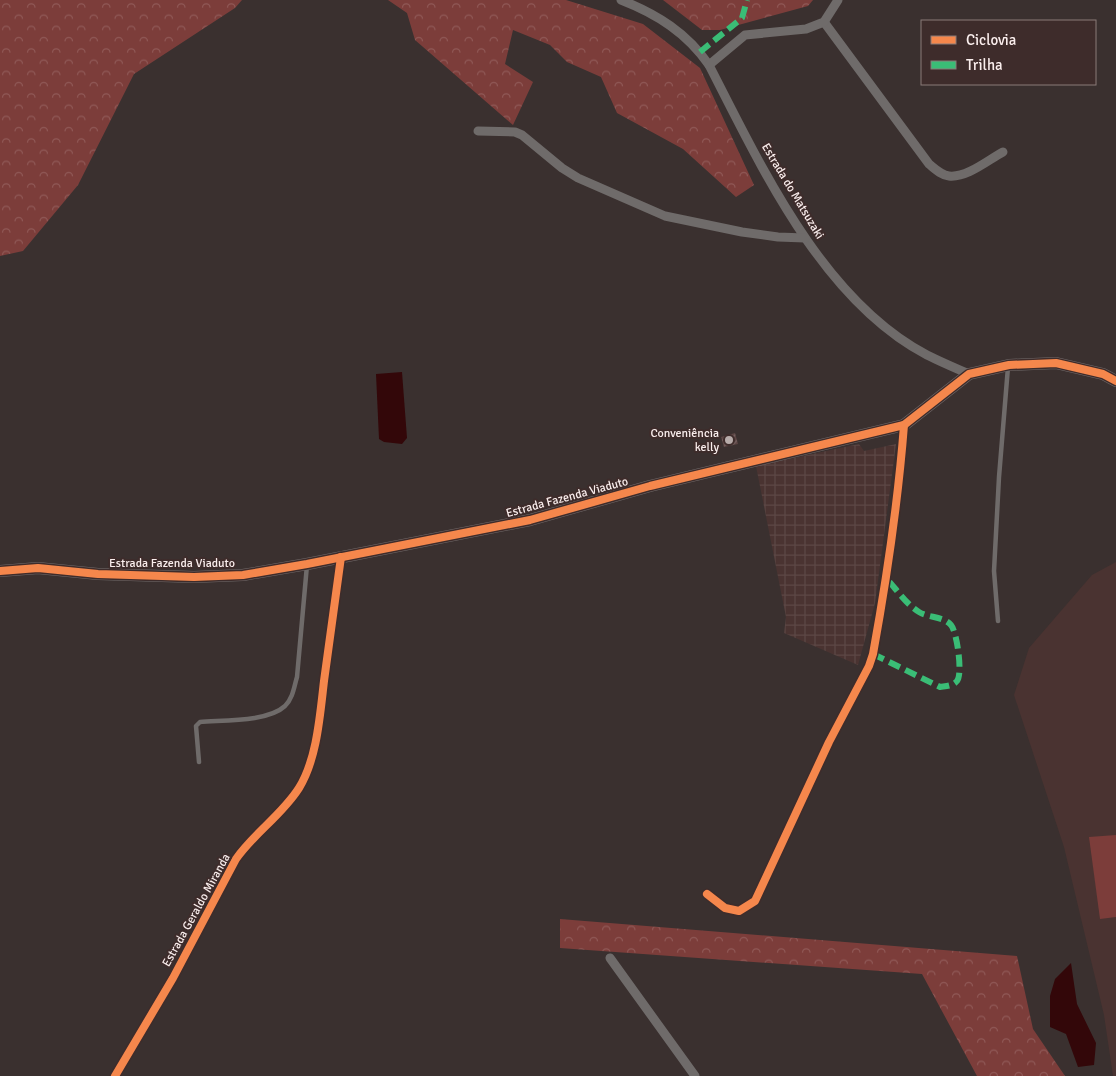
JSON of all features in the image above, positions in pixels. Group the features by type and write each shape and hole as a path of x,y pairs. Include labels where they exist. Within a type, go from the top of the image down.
{"street":[{"name":"Estrada do Matsuzaki","path":"621,0 646,10 665,21 700,52 709,65 754,153 805,238 841,286 864,309 894,333 926,355 969,374"},
{"path":"709,65 745,35 806,29 824,22 838,0"},
{"path":"824,22 929,164 940,172 948,176 958,175 1003,152"},
{"path":"478,131 507,131 522,134 562,168 578,178 665,216 742,232 778,237 805,238"},
{"name":"Estrada Fazenda Viaduto","path":"0,571 38,568 98,574 194,577 243,575 530,520 650,486 904,425 969,374 1008,365 1056,363 1103,374 1116,381"},
{"path":"708,894 726,908 739,911 755,900 828,742 869,666 884,598 894,532 904,425"},
{"name":"Estrada Geraldo Miranda","path":"115,1076 172,978 236,860 249,842 286,806 299,788 307,770 315,740 321,704 341,557"},
{"path":"610,958 694,1076"}],"lane":[{"path":"998,621 994,572 1008,365"},
{"path":"199,762 196,726 200,722 262,717 285,706 293,694 307,564"}],"shaded area":[{"path":"402,372 407,438 402,444 384,442 379,439 376,374"},
{"path":"859,444 864,451 896,444 875,603 858,665 784,633 786,617 756,466"},
{"path":"1116,562 1116,1076 1113,1076 1104,1015 1064,847 1014,695 1029,648 1092,575"},
{"path":"1071,963 1077,1004 1096,1043 1094,1065 1078,1067 1066,1034 1050,1027 1050,996 1055,979"}],"green space":[{"path":"0,0 242,0 235,8 134,74 78,185 23,251 0,256"},
{"path":"388,0 566,0 643,24 700,68 754,185 736,197 683,149 617,113 601,77 567,62 550,45 513,30 505,64 533,82 513,125 415,40 407,13"},
{"path":"663,0 813,0 808,6 720,30 702,30"},
{"path":"1116,835 1116,917 1100,919 1089,837"},
{"path":"560,919 1017,956 1033,1029 1065,1076 977,1076 922,974 560,948"}],"building":[{"name":"Conveniência kelly","path":"735,433 738,444 724,447 721,437"}],"marked path":[{"path":"700,52 742,18 747,0"},
{"path":"873,654 940,687 954,684 959,677 959,653 951,625 944,620 923,614 914,609 887,579"}],"cycle path":[{"path":"0,571 38,568 98,574 194,577 243,575 530,520 650,486 904,425 969,374 1009,365 1056,363 1103,374 1116,381"},
{"path":"707,894 725,908 739,911 755,901 829,742 869,666 873,654 887,568 899,483 904,425"},
{"path":"115,1076 173,978 236,859 292,798 305,776 317,736 341,557"}],"place":[{"name":"Conveniência kelly","path":"729,440"}]}
